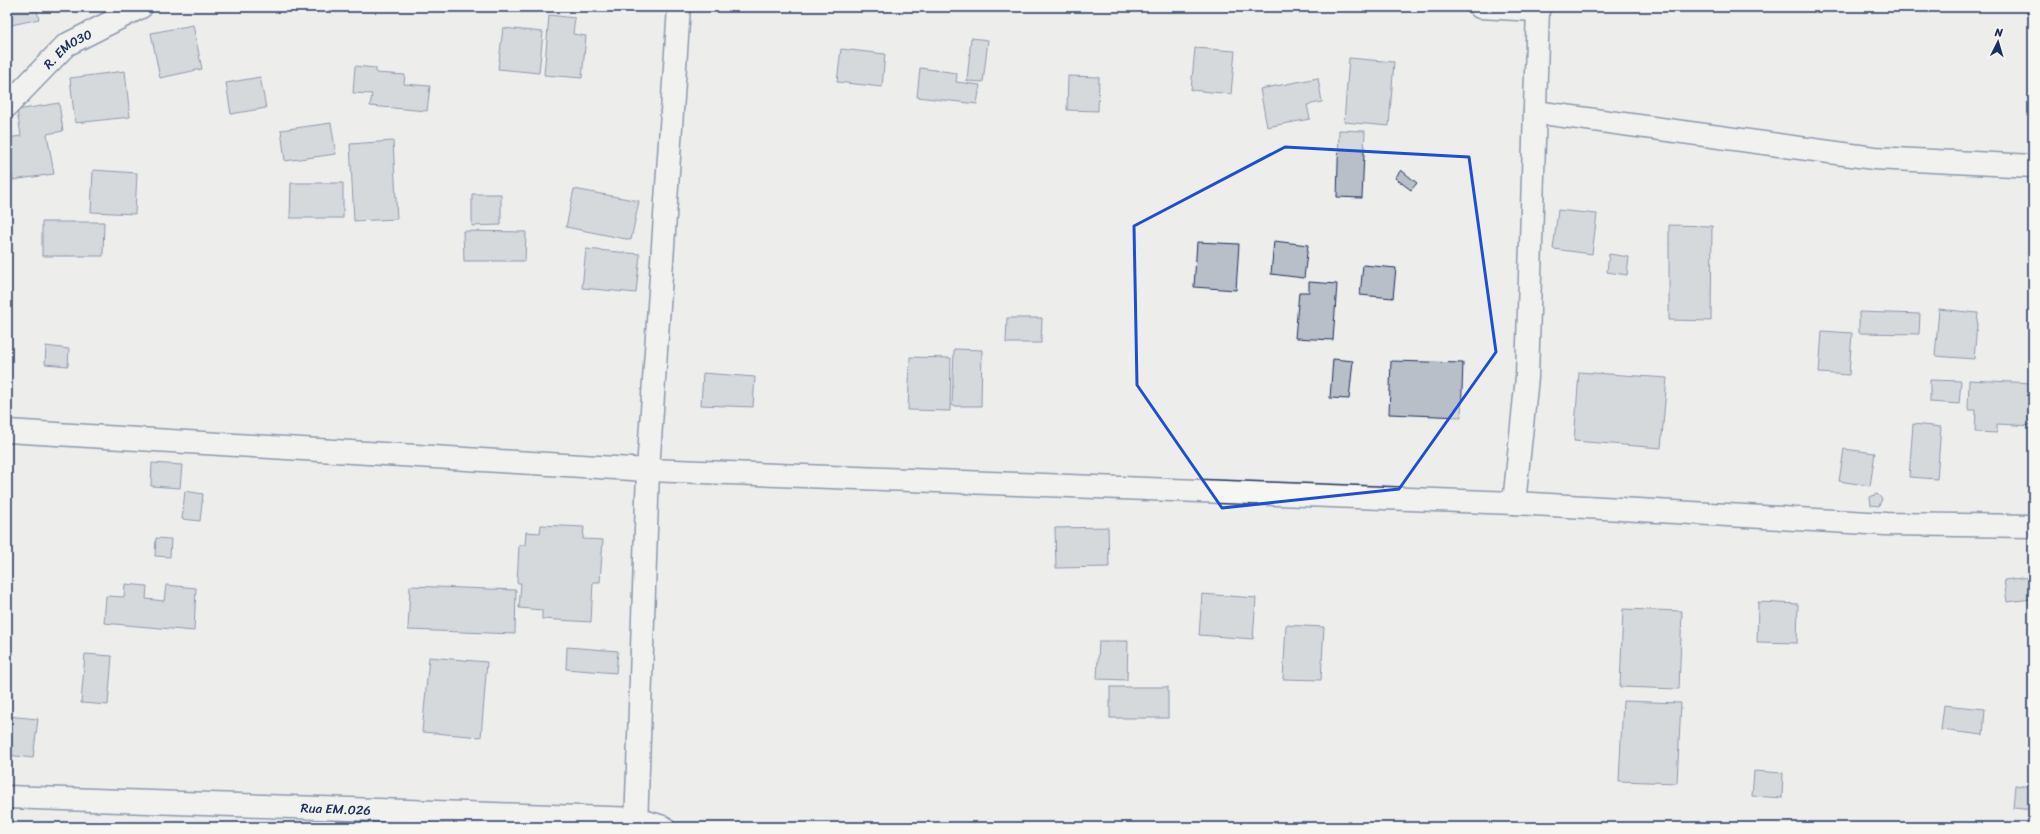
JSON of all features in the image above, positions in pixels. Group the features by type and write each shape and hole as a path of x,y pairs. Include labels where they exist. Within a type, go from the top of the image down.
{"street":[{"name":"R. EM030","path":"7,106 66,45 141,7"},
{"path":"637,823 648,470 679,7"},
{"path":"1480,7 1538,9 1527,377 1514,503"},
{"path":"1535,112 1874,158 2033,166"},
{"path":"7,431 648,470 1514,503 1886,524 2033,526"},
{"name":"Rua EM.026","path":"7,797 637,823 662,827"}],"highlighted area":[{"path":"1285,147 1469,157 1496,352 1399,489 1222,508 1137,385 1134,226"}],"building":[{"path":"7,7 36,7 39,19 7,26"},
{"path":"549,15 575,18 573,34 586,36 582,78 544,75"},
{"path":"193,25 202,69 160,78 151,33"},
{"path":"503,28 543,32 539,73 498,69"},
{"path":"971,38 988,40 983,82 967,81"},
{"path":"1195,48 1235,51 1231,94 1191,90"},
{"path":"841,49 885,54 882,87 837,82"},
{"path":"1349,58 1394,62 1389,126 1344,122"},
{"path":"355,66 376,68 376,73 405,75 404,84 430,86 427,111 370,106 372,94 353,93"},
{"path":"920,68 957,73 956,82 980,85 977,104 917,97"},
{"path":"125,71 130,117 75,123 70,78"},
{"path":"1068,76 1099,77 1098,111 1067,110"},
{"path":"260,77 266,108 231,114 226,83"},
{"path":"1318,78 1322,102 1307,105 1310,119 1267,127 1260,89"},
{"path":"59,103 63,131 47,134 54,174 13,180 7,138 21,136 17,110"},
{"path":"331,123 336,154 285,161 281,130"},
{"path":"1339,130 1365,131 1362,198 1337,197"},
{"path":"393,141 397,219 354,221 350,144"},
{"path":"93,170 137,173 135,214 91,212"},
{"path":"1401,170 1417,183 1411,190 1395,178"},
{"path":"291,183 343,183 343,218 290,218"},
{"path":"574,189 639,201 631,240 566,227"},
{"path":"472,194 501,194 501,225 472,226"},
{"path":"1558,210 1597,214 1592,254 1553,249"},
{"path":"42,222 104,222 103,256 42,256"},
{"path":"1669,225 1712,226 1711,321 1669,320"},
{"path":"463,231 526,232 525,261 464,261"},
{"path":"1274,241 1308,245 1304,278 1271,274"},
{"path":"1197,242 1239,244 1236,290 1194,287"},
{"path":"586,249 640,254 636,293 582,288"},
{"path":"1609,254 1629,257 1627,275 1607,272"},
{"path":"1363,265 1396,268 1393,298 1360,295"},
{"path":"1309,282 1337,284 1333,340 1295,338 1299,292 1309,292"},
{"path":"1939,309 1978,313 1974,359 1935,356"},
{"path":"1859,312 1920,314 1919,334 1859,333"},
{"path":"1007,318 1042,318 1041,343 1006,343"},
{"path":"1822,331 1852,333 1849,375 1819,373"},
{"path":"46,346 69,349 68,366 45,364"},
{"path":"954,349 982,350 981,406 952,406"},
{"path":"910,357 951,358 950,411 908,410"},
{"path":"1333,359 1353,361 1349,399 1330,398"},
{"path":"1391,361 1463,363 1461,417 1389,414"},
{"path":"1579,372 1667,378 1661,448 1574,441"},
{"path":"703,373 755,377 753,407 701,405"},
{"path":"1930,380 1961,381 1959,404 1930,402"},
{"path":"1969,380 2033,383 2033,426 1997,424 1997,433 1975,432 1976,410 1968,410"},
{"path":"1913,424 1941,427 1937,479 1909,477"},
{"path":"1844,449 1875,453 1870,486 1839,481"},
{"path":"152,463 182,465 180,488 151,486"},
{"path":"185,491 203,494 200,521 182,519"},
{"path":"1877,494 1882,499 1879,506 1871,505 1870,497"},
{"path":"541,525 584,527 583,539 603,540 600,582 593,582 591,622 542,619 542,610 519,608 521,583 517,583 519,545 525,545 526,532 540,533"},
{"path":"1108,527 1109,567 1056,568 1055,528"},
{"path":"156,538 171,539 170,557 155,556"},
{"path":"2030,577 2032,599 2007,602 2004,580"},
{"path":"125,584 147,586 146,599 164,601 166,585 196,588 194,631 104,623 106,596 124,597"},
{"path":"410,586 516,590 515,634 408,630"},
{"path":"1202,594 1256,598 1253,639 1199,635"},
{"path":"1758,602 1798,604 1797,643 1757,642"},
{"path":"1623,609 1682,611 1679,689 1620,687"},
{"path":"1286,625 1324,627 1321,680 1283,679"},
{"path":"1099,641 1128,641 1127,680 1097,679"},
{"path":"567,647 618,651 616,673 566,669"},
{"path":"85,654 112,656 108,705 81,703"},
{"path":"429,657 487,662 481,737 422,732"},
{"path":"1110,687 1168,687 1168,718 1110,718"},
{"path":"1623,701 1681,703 1677,783 1619,781"},
{"path":"1944,705 1985,709 1983,735 1941,730"},
{"path":"7,716 38,719 33,758 7,755"},
{"path":"1754,771 1783,773 1782,798 1752,796"},
{"path":"2015,785 2033,787 2033,810 2013,808"}]}
